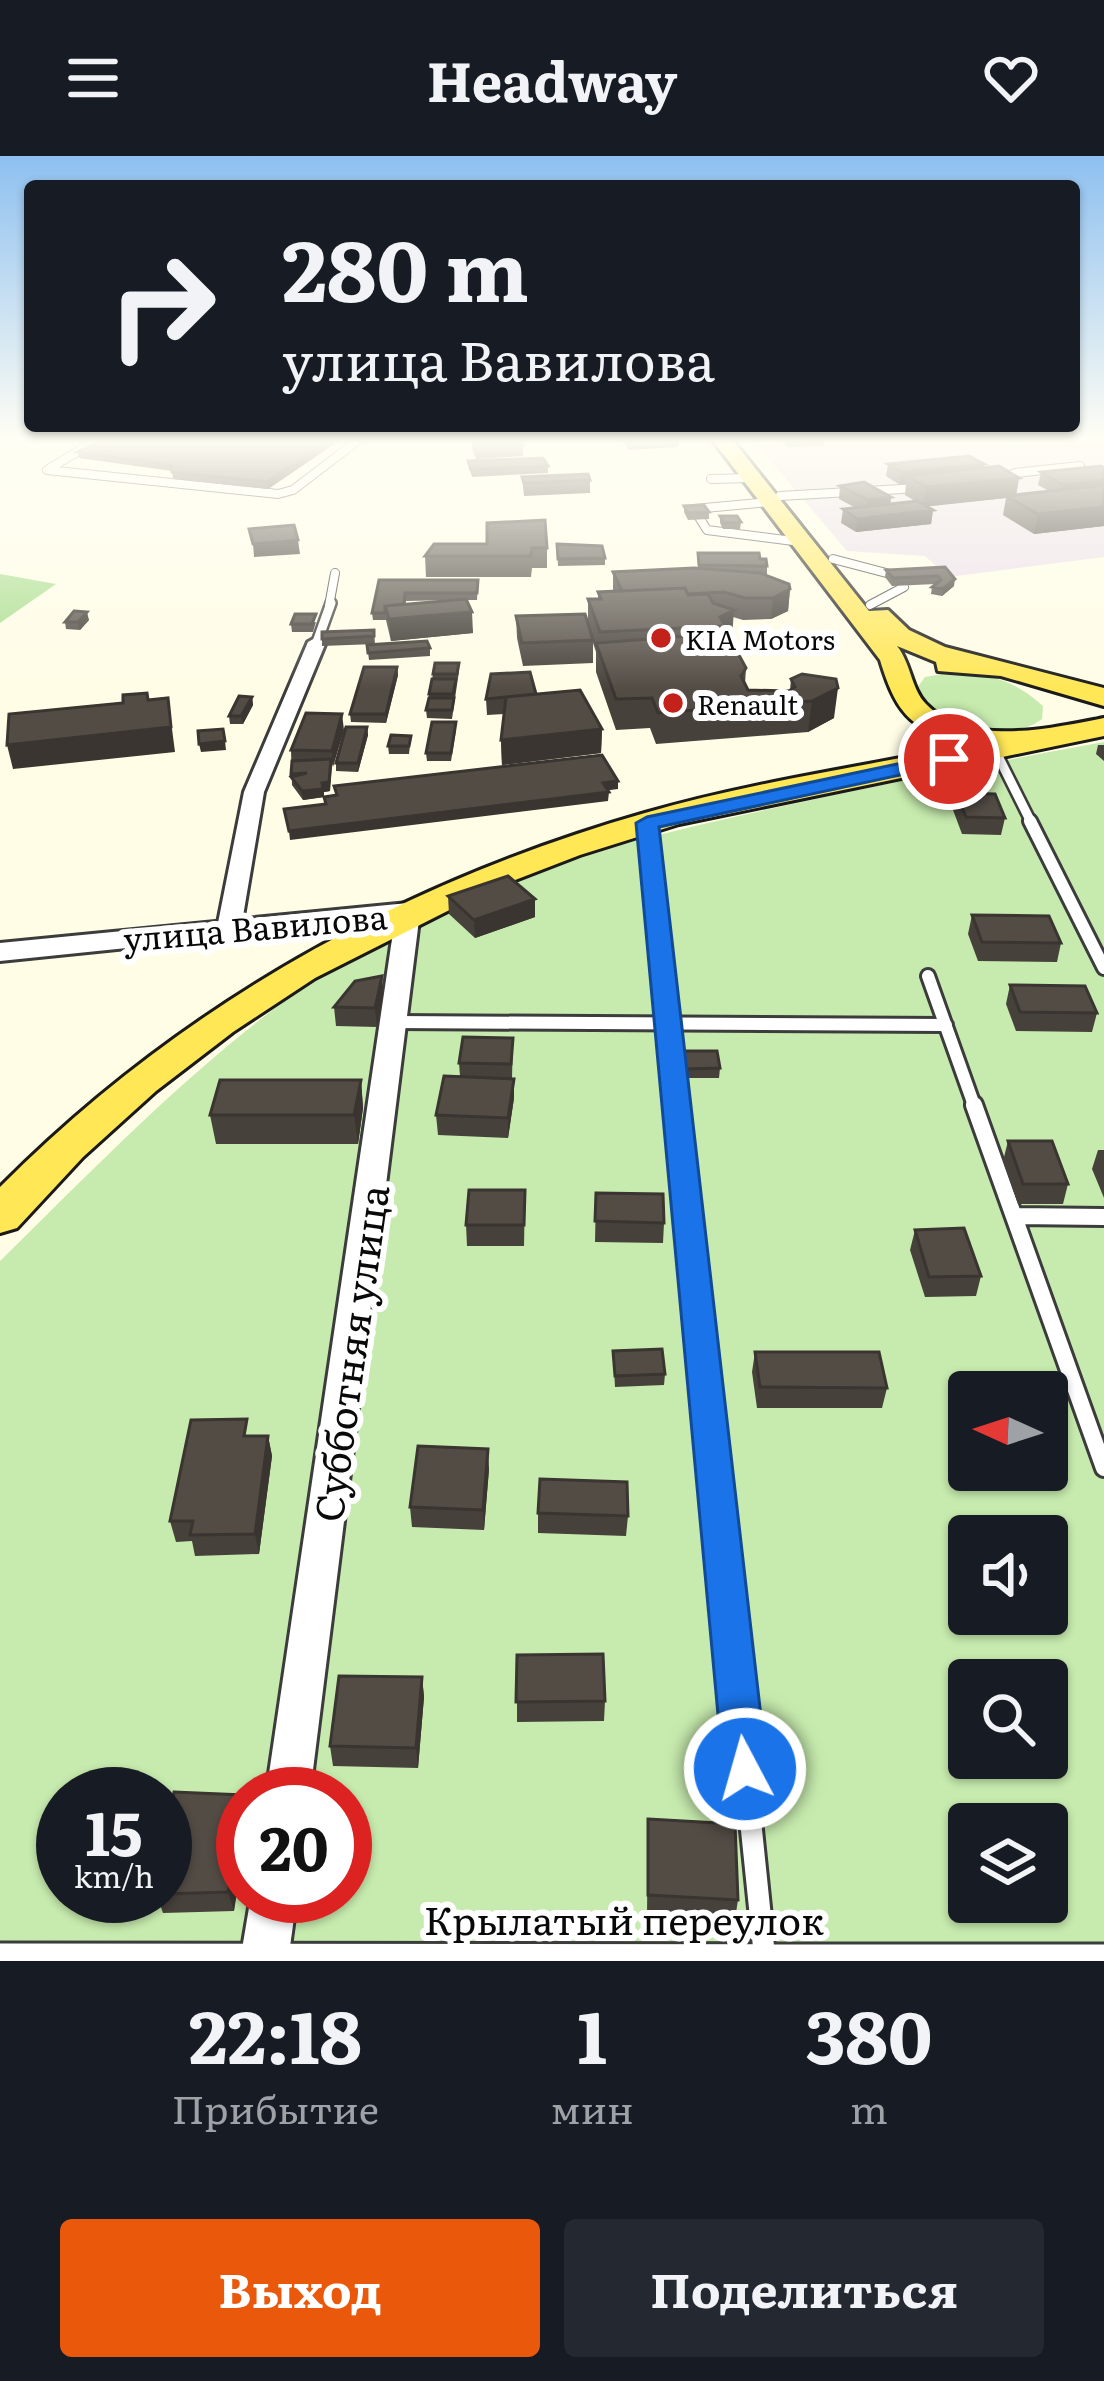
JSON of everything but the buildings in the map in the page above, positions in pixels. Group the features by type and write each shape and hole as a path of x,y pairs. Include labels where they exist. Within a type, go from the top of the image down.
{"main road":[{"path":"789,522 893,659 903,682 902,693 911,706 929,719 932,735 920,764"},
{"path":"797,522 895,637 928,652 1104,698"},
{"path":"903,682 932,666 976,664"},
{"path":"1055,686 1074,706 1076,719 1058,736"},
{"name":"улица Вавилова","path":"929,719 978,735 1058,736"},
{"name":"улица Вавилова","path":"408,912 489,875 647,823 1104,727"},
{"path":"0,1216 104,1115 230,1015 408,912"}],"street":[{"path":"229,928 254,792 317,642"},
{"name":"улица Вавилова","path":"0,952 408,912"},
{"name":"Субботняя улица","path":"292,1767 408,912"},
{"path":"265,1958 270,1923"}],"lane":[{"path":"702,522 706,530 800,542"},
{"path":"833,559 894,575 904,587 870,605"},
{"path":"317,642 333,596 335,573"},
{"path":"994,749 1104,968"},
{"path":"647,823 765,1958"},
{"path":"928,976 1104,1468"},
{"path":"395,1022 946,1025"},
{"path":"1014,1216 1104,1217"},
{"name":"Крылатый переулок","path":"0,1954 265,1958 1104,1955"}],"shaded area":[{"path":"823,522 1104,522 1104,557 949,577 925,556 847,551"}],"green space":[{"path":"0,574 56,584 0,623"},
{"path":"954,672 1013,685 1043,706 1042,719 1011,731 954,723 925,702 917,688 925,677"},
{"path":"1104,742 1104,1961 0,1961 0,1261 226,1047 326,972 379,939 469,895 563,861 843,793"}],"place":[{"name":"KIA Motors","path":"661,638"},
{"name":"Renault","path":"673,703"}],"route":[{"path":"745,1769 647,823 949,759"}]}
